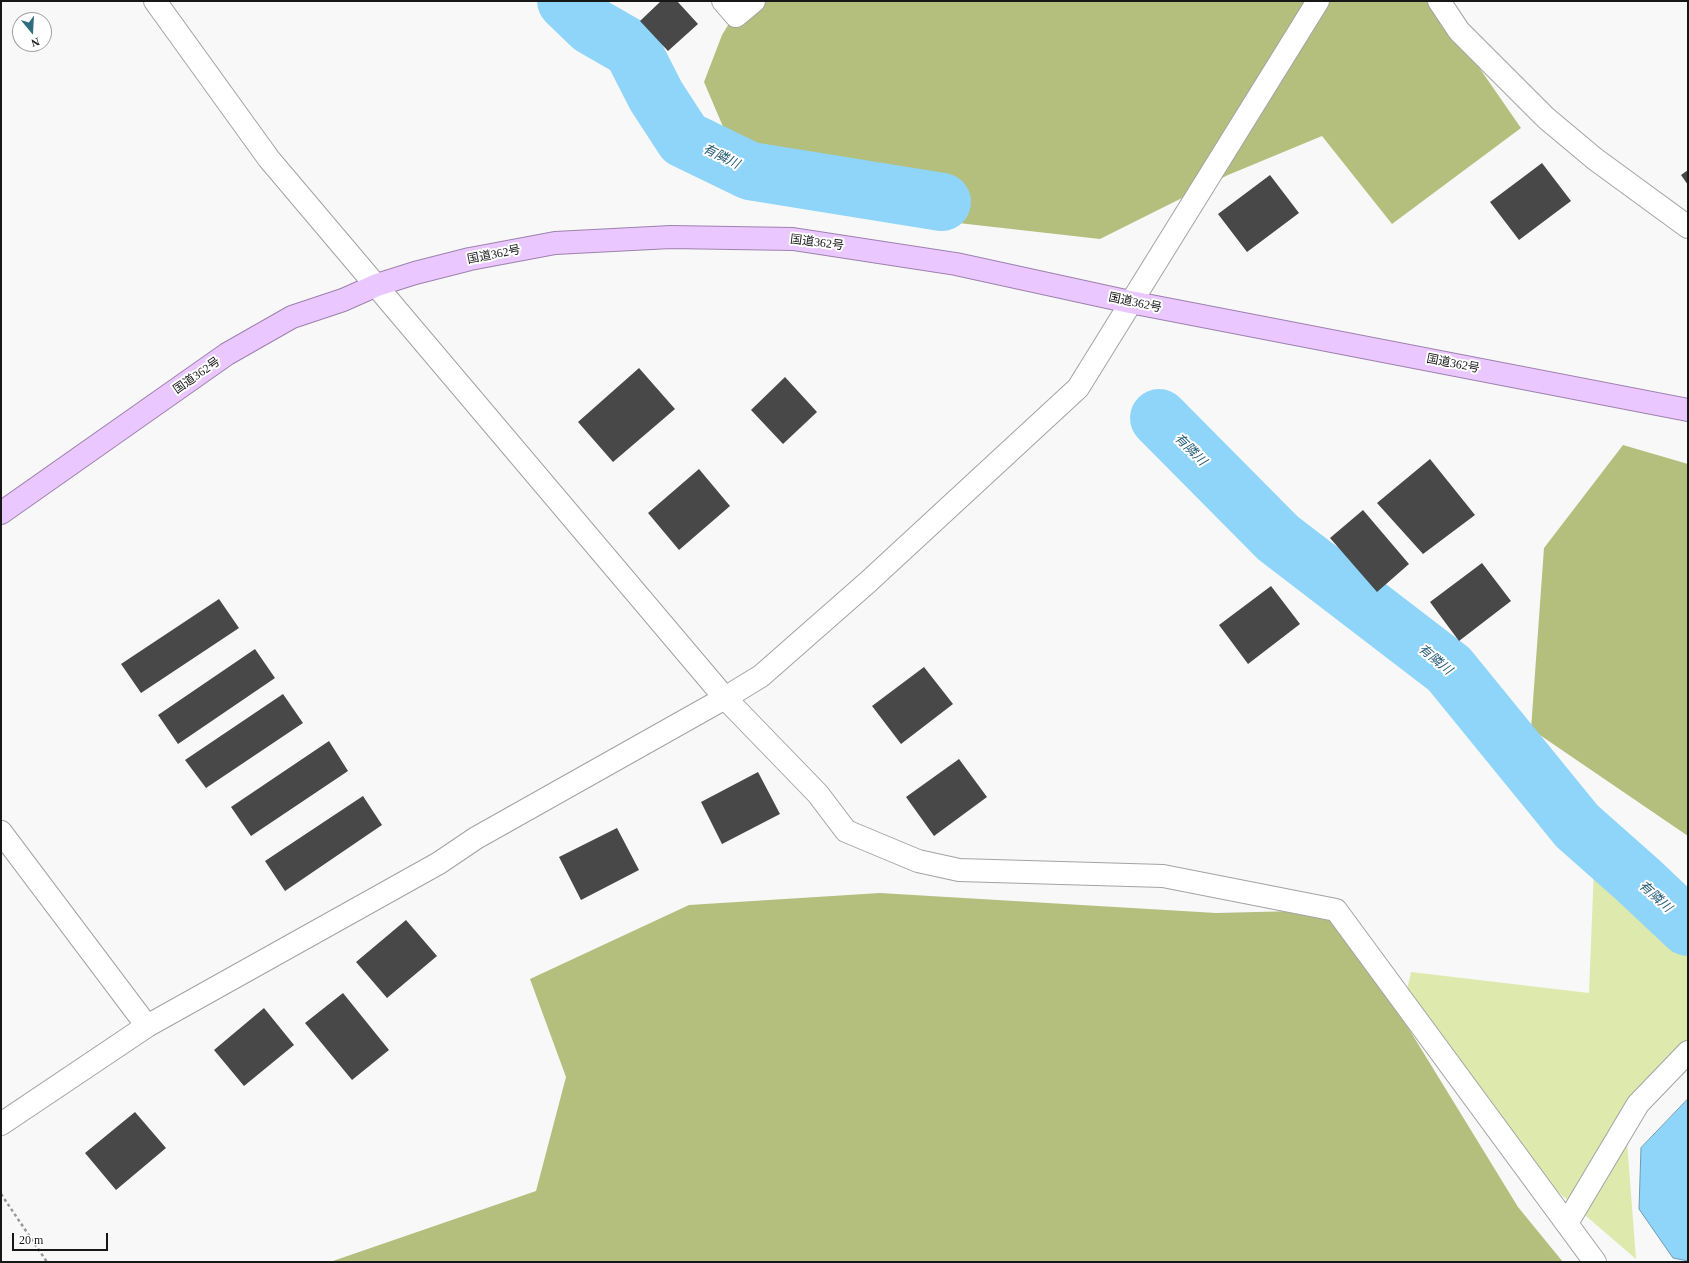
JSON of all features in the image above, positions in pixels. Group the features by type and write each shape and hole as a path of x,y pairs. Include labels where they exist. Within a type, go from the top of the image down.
{"highway":[{"name":"国道362号","path":"1,514 227,354 292,317 343,300 377,285 415,273 470,259 555,243 671,237 785,239 956,264 1130,302 1688,410"}],"street":[{"path":"155,1 269,159 725,698 818,794 846,831 918,861 958,870 1163,876 1336,910 1595,1262"},
{"path":"723,1 736,16 754,1"},
{"path":"1,1124 147,1026 439,862 476,838 725,698 761,676 773,666 868,582 1078,388 1318,1"},
{"path":"1439,1 1459,31 1546,118 1595,159 1688,227"},
{"path":"1,832 147,1026"},
{"path":"1567,1223 1638,1104 1682,1059"}],"path":[{"path":"1,1194 48,1262"}],"green space":[{"path":"743,1 1433,1 1521,128 1392,224 1322,136 1228,175 1100,239 914,218 747,183 704,82 722,35"},
{"path":"1623,445 1688,464 1688,836 1531,729 1544,548"},
{"path":"1595,842 1688,939 1688,1058 1675,1065 1627,1141 1636,1259 1508,1149 1404,1002 1411,972 1589,993"},
{"path":"880,893 1216,913 1336,910 1518,1207 1563,1262 330,1262 536,1191 566,1077 530,979 689,905"}],"water":[{"path":"1688,1099 1688,1261 1673,1258 1639,1209 1641,1148"}],"building":[{"path":"661,1 677,1 698,24 668,51 640,21"},
{"path":"1542,163 1571,201 1519,240 1490,202"},
{"path":"1688,170 1688,185 1681,175"},
{"path":"1270,175 1299,213 1247,252 1218,214"},
{"path":"639,368 675,409 613,462 578,422"},
{"path":"785,377 817,412 783,444 751,410"},
{"path":"1430,459 1475,515 1423,554 1377,503"},
{"path":"699,469 730,506 679,550 648,513"},
{"path":"1363,510 1409,564 1377,592 1330,538"},
{"path":"1482,563 1511,601 1459,641 1430,602"},
{"path":"1271,586 1300,624 1248,664 1219,625"},
{"path":"219,599 239,628 141,693 121,664"},
{"path":"255,649 275,678 178,744 158,715"},
{"path":"924,667 953,704 901,744 872,706"},
{"path":"283,694 303,723 206,788 185,760"},
{"path":"329,741 348,771 251,836 231,807"},
{"path":"959,759 987,797 934,836 906,797"},
{"path":"758,772 780,814 722,844 701,802"},
{"path":"363,796 382,825 285,891 265,861"},
{"path":"617,828 639,870 581,900 559,857"},
{"path":"406,920 437,956 387,998 356,962"},
{"path":"343,993 389,1050 352,1080 305,1023"},
{"path":"264,1008 294,1045 244,1086 214,1050"},
{"path":"135,1112 166,1148 116,1190 85,1153"}],"waterway":[{"name":"有隣川","path":"566,1 592,26 632,49 656,96 684,139 750,171 942,202"},
{"name":"有隣川","path":"1159,418 1278,538 1449,669 1577,826 1688,927"}]}
